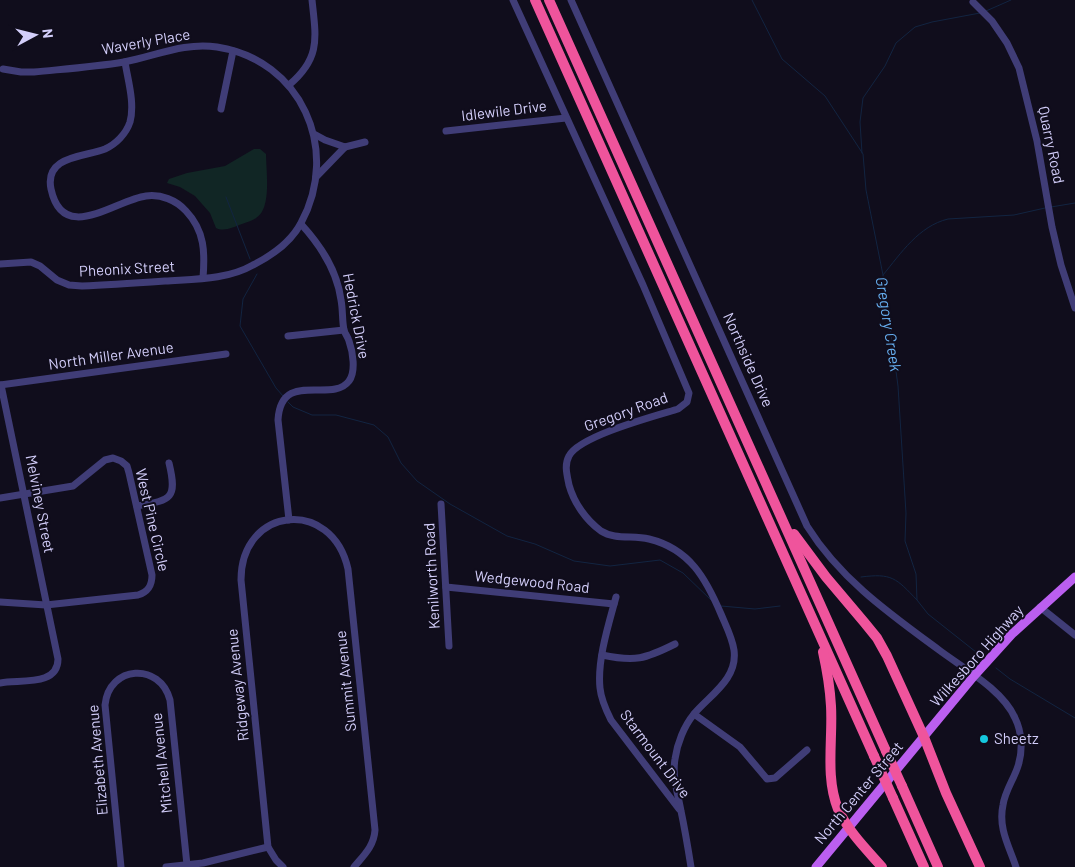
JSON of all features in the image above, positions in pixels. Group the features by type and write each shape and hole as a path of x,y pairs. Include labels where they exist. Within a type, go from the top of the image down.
{"highway":[{"path":"535,0 924,867"},
{"path":"549,0 938,867"},
{"path":"762,475 780,511 801,545 877,638 924,737 946,793 980,867"},
{"path":"812,618 822,647 828,676 831,706 831,772 838,808 849,827 882,867"}],"main road":[{"name":"Wilkesboro Highway","path":"924,737 974,676 1012,634 1075,577"},
{"name":"North Center Street","path":"816,867 924,737"}],"street":[{"path":"289,85 301,75 310,63 315,48 312,0"},
{"name":"Gregory Road","path":"513,0 643,285 689,393 688,402 678,409 582,443 574,448 568,456 566,465 571,491 579,507 602,532 622,537 632,536 649,539 665,544 693,564 704,577 731,638 734,651 733,664 729,676 721,687 694,714 684,731 675,760 675,784 691,867"},
{"name":"Northside Drive","path":"571,0 807,526 824,550 867,596 991,687 1016,719 1020,732 1020,755 1018,766 1003,804 1002,815 1004,836 1016,867"},
{"name":"Quarry Road","path":"972,2 992,21 1007,43 1019,68 1037,141 1059,256 1075,308"},
{"name":"Waverly Place","path":"3,69 34,72 125,62 181,48 198,46 216,47 252,58 268,67 289,85 301,103 314,134 317,152 316,177 310,202 301,224"},
{"path":"220,109 233,51"},
{"path":"125,62 132,111 124,133 116,142 106,148 75,156 61,163 54,170 51,188 57,206 66,213 76,217 86,217 134,198 158,196 170,199 181,206 193,218 200,232 204,249 203,278"},
{"name":"Idlewile Drive","path":"446,132 566,118"},
{"path":"314,134 325,140 345,146 365,142"},
{"path":"316,177 345,146"},
{"name":"Pheonix Street","path":"0,264 31,262 40,266 57,280 69,285 82,286 203,278 228,274 252,267 276,251 301,224"},
{"name":"Hedrick Drive","path":"289,520 278,420 282,403 288,396 296,392 336,389 344,386 350,380 353,367 350,342 344,330 341,300 333,268 314,238 301,224"},
{"path":"288,336 344,330"},
{"name":"North Miller Avenue","path":"1,385 226,354"},
{"name":"Melviney Street","path":"0,682 48,677 56,671 58,665 1,385"},
{"name":"West Pine Circle","path":"24,494 73,486 105,460 113,458 121,461 126,466 137,506 152,575 150,588 138,595 46,605"},
{"path":"137,506 164,500 172,491 174,482 169,463"},
{"path":"0,498 24,494"},
{"name":"Kenilworth Road","path":"441,504 449,646"},
{"name":"Ridgeway Avenue","path":"268,847 241,566 245,552 252,540 260,532 275,523 289,520"},
{"name":"Summit Avenue","path":"289,520 317,525 329,532 338,542 345,555 348,568 375,830 375,837 371,848 354,867"},
{"name":"Wedgewood Road","path":"446,586 615,600"},
{"name":"Starmount Drive","path":"615,600 599,672 600,689 604,705 611,720 681,812"},
{"path":"0,602 46,605"},
{"path":"1040,607 1075,635"},
{"path":"602,655 631,660 644,658 675,644"},
{"name":"Elizabeth Avenue","path":"121,867 106,694 120,678 131,674 141,674"},
{"name":"Mitchell Avenue","path":"141,674 155,678 162,684 170,700 187,865"},
{"path":"694,714 740,747 767,779 775,778 807,750"},
{"path":"166,867 204,865 268,847 283,867"}],"green space":[{"path":"254,149 260,149 266,154 267,189 261,213 251,221 229,229 216,228 210,213 195,196 180,187 167,183 169,179 187,173 225,166"}],"waterway":[{"name":"Gregory Creek","path":"752,0 782,59 825,96 863,154 866,190 883,275 898,386 906,513 905,541 916,574 917,600 928,614 981,656"},
{"path":"986,11 1011,0"},
{"path":"862,153 860,122 863,98 885,66 896,43 915,27 980,13"},
{"path":"226,197 250,259"},
{"path":"1051,207 1075,203"},
{"path":"883,275 911,241 938,223 948,219 1014,215 1045,208"},
{"path":"257,274 243,299 240,326 276,388 283,396"},
{"path":"288,402 293,407 312,415 336,415 374,425 388,437 401,463 417,481 450,504 507,536 535,544 574,561 610,566 660,560 683,573 711,600"},
{"path":"861,577 880,576 893,579 917,600"},
{"path":"721,606 755,609 780,606"},
{"name":"Gregory Creek","path":"996,668 1010,679 1075,718"}],"place":[{"name":"Sheetz","path":"984,739"}]}
